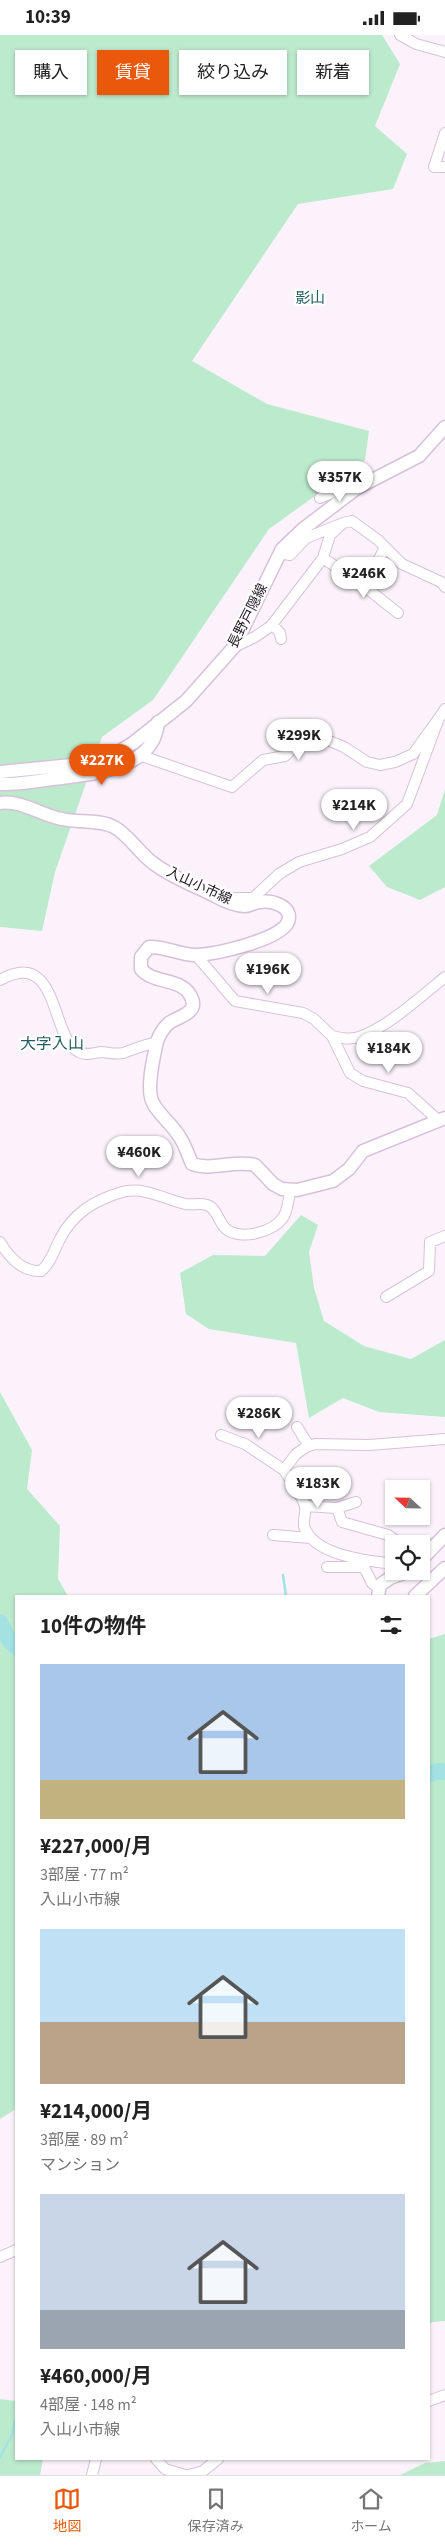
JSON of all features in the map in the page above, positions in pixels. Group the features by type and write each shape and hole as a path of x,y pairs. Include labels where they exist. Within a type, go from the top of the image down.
{"main road":[{"name":"長野戸隠線","path":"0,772 57,768 92,762 122,751 201,686 234,647 280,553 303,529 358,488 419,456 445,427"},
{"path":"0,784 97,773 121,767 139,755 157,736 158,722"},
{"name":"入山小市線","path":"0,803 21,805 63,820 98,823 114,827 152,863 226,901 245,906 261,901 273,902 285,907 288,913 288,921 281,931 248,944 196,955 149,947 141,957 140,969 145,975 180,986 190,993 193,1000 193,1008 187,1015 171,1022 162,1031 156,1043 151,1077 152,1102 179,1135 192,1164 202,1168 230,1164 254,1165 273,1184 282,1189 290,1190"},
{"path":"290,1190 333,1181 349,1169 362,1151 442,1119"},
{"path":"430,1551 445,1535"},
{"path":"416,1595 445,1568"},
{"path":"378,1592 380,1585 387,1580"}],"street":[{"path":"400,35 416,45 445,52"},
{"path":"445,133 434,167 445,167"},
{"path":"320,498 348,486 358,488"},
{"path":"280,553 290,555 306,539 342,523 352,521 358,524 402,564 444,581"},
{"path":"234,647 255,637 272,624 323,558 330,535 342,523"},
{"path":"364,586 385,548"},
{"path":"323,558 364,586 398,613"},
{"path":"272,624 280,633 281,639"},
{"path":"139,755 183,772 232,787 263,760 285,756 302,739 325,739 344,747 367,762 380,765 395,762 413,754 442,714"},
{"path":"226,901 228,898 252,898 279,873 298,862 342,849 370,837 407,804 442,714"},
{"path":"196,955 236,1001 303,1013 314,1019 332,1036 346,1068 355,1077 408,1093 442,1119"},
{"path":"0,980 15,974 22,974 41,981 55,1006 66,1042 79,1053 90,1055 101,1052 123,1053 156,1043"},
{"path":"332,1036 345,1039 365,1035 400,1012 445,977"},
{"path":"0,1242 13,1260 32,1270 41,1271 49,1263 66,1228 79,1212 117,1194 137,1190 186,1204 206,1205 213,1209 225,1228 231,1232 258,1233 271,1227 284,1216 290,1190"},
{"path":"386,1297 428,1271 430,1242 445,1236"},
{"path":"297,1427 309,1446"},
{"path":"222,1435 245,1444 284,1470 306,1506 304,1525 311,1538 327,1549 371,1563 385,1564"},
{"path":"284,1470 296,1454 309,1446 350,1443 369,1445 445,1439"},
{"path":"306,1506 337,1508 356,1502"},
{"path":"337,1508 342,1522 388,1535"},
{"path":"273,1535 311,1538"},
{"path":"327,1567 364,1567 378,1592"},
{"path":"0,2257 15,2250"},
{"path":"430,2401 445,2395"},
{"path":"92,2475 96,2460"},
{"path":"157,2460 165,2469 187,2475 203,2471 217,2460"}],"green space":[{"path":"0,35 382,35 400,64 375,126 407,154 393,189 298,204 192,361 267,404 369,431 365,460 269,529 153,700 102,737 55,872 42,931 0,927"},
{"path":"445,789 445,887 420,900 387,887 369,866 437,815"},
{"path":"301,1215 318,1225 309,1252 314,1288 324,1321 364,1346 411,1359 445,1340 445,1417 379,1412 343,1398 309,1418 296,1343 209,1329 186,1314 180,1273 213,1255 265,1256"},
{"path":"0,1392 32,1450 27,1489 60,1526 58,1579 67,1595 15,1595 15,2110 0,2119"},
{"path":"445,1634 445,2321 432,2322 430,2324 430,1639"},
{"path":"0,2399 15,2401 15,2460 43,2460 40,2475 0,2475"},
{"path":"445,2461 445,2475 400,2475 425,2463"}],"waterway":[{"path":"283,1575 286,1595"},
{"path":"0,1622 9,1640 15,1646"},
{"path":"430,1774 439,1771 445,1772"},
{"path":"0,2457 12,2435 15,2422"}],"district":[{"name":"影山","path":"310,298"},
{"name":"大字入山","path":"52,1044"}]}
